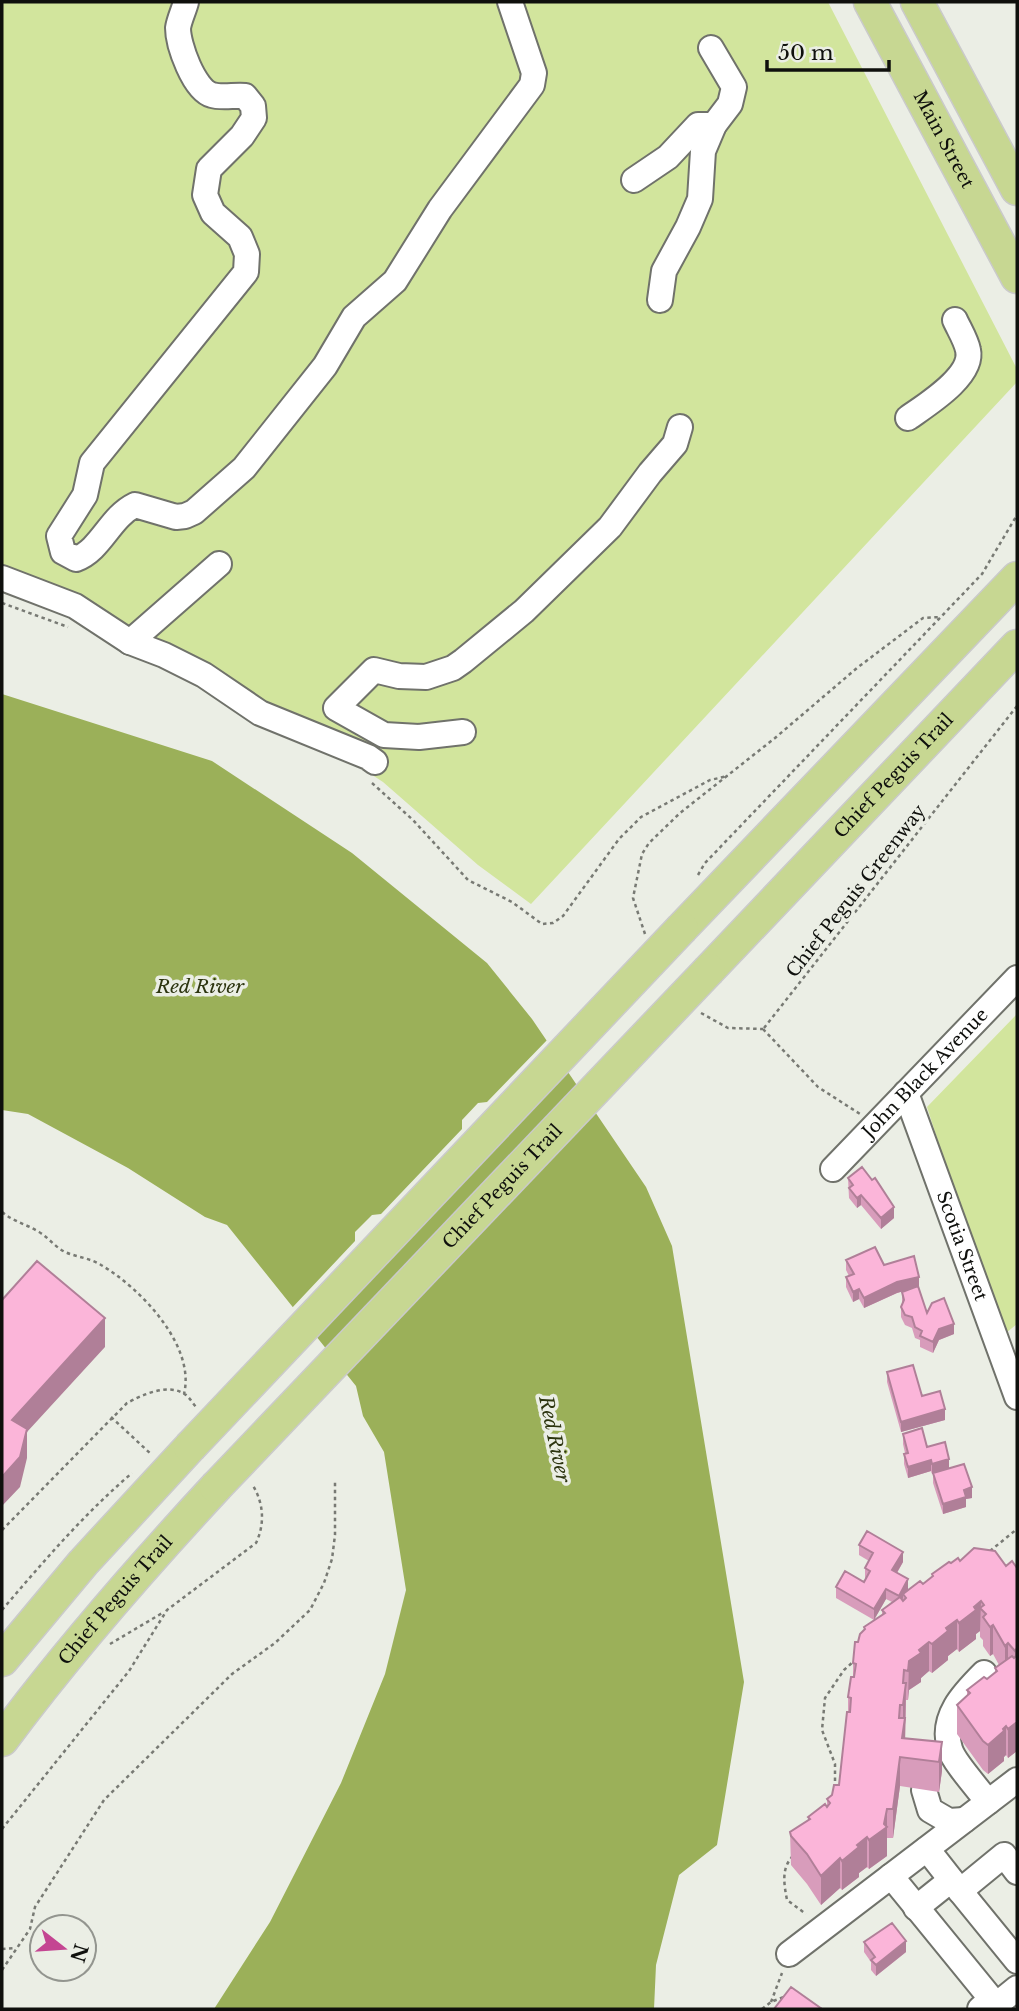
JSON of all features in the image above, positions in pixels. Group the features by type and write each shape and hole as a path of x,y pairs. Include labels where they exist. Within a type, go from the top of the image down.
{"main road":[{"name":"Main Street","path":"870,2 1017,276"},
{"path":"918,2 1017,189"},
{"path":"2,1660 83,1563 190,1447 1013,581"},
{"name":"Chief Peguis Trail","path":"2,1740 64,1660 216,1487 1017,646"}],"street":[{"path":"186,2 178,29 190,72 203,89 212,95 245,96 253,106 254,118 242,136 209,169 205,195 213,213 240,237 247,254 246,272 92,463 85,495 59,536 63,552 76,559 88,552 124,512 135,505 176,517 185,516 201,506 244,468 325,366 354,317 395,281 440,209 532,85 534,73 510,2"},
{"path":"660,300 664,271 700,199 703,151 714,125 730,104 734,87 712,48"},
{"path":"634,180 668,157 698,125 714,125"},
{"path":"908,418 950,387 966,367 970,353 955,320"},
{"path":"463,732 419,737 384,735 336,708 374,670 412,677 437,674 453,668 503,628 610,527 675,444 680,427"},
{"path":"130,642 219,564"},
{"path":"2,578 75,606 130,642 204,675 260,713 356,752 372,771"},
{"name":"John Black Avenue","path":"833,1169 1017,978"},
{"name":"Scotia Street","path":"906,1093 1017,1398"},
{"path":"984,1673 963,1694 954,1709 948,1723 942,1758 988,1802"},
{"path":"789,1954 1017,1780"},
{"path":"924,1790 930,1810 949,1821 964,1821"},
{"path":"927,1849 1017,1961"},
{"path":"916,1908 1004,1855 1017,1872"},
{"path":"891,1876 986,2005 1001,2001 1017,1988"}],"path":[{"path":"697,877 705,863 982,574 1017,514"},
{"path":"2,603 71,628"},
{"path":"643,930 633,898 642,854 649,843 680,813 857,667 923,618 941,617"},
{"name":"Chief Peguis Greenway","path":"763,1029 1017,706"},
{"path":"372,771 467,880 512,902 542,924 553,923 563,916 619,839 641,817 710,780 728,776"},
{"path":"701,1013 728,1028 763,1029 818,1087 876,1124"},
{"path":"2,1212 13,1221 39,1232 62,1251 100,1264 132,1288 158,1313 177,1346 187,1382 184,1394"},
{"path":"2,1530 127,1403 151,1391 176,1391 184,1394 195,1406"},
{"path":"111,1417 152,1455"},
{"path":"2,1610 104,1496 133,1472"},
{"path":"2,1970 30,1929 35,1907 104,1800 232,1674 275,1643 310,1610 324,1583 332,1559 335,1482"},
{"path":"109,1644 167,1610 256,1543 261,1531 262,1514 257,1492"},
{"path":"981,1559 1017,1529"},
{"path":"2,1829 129,1671 167,1610"},
{"path":"835,1790 835,1764 822,1730 825,1698 844,1670 854,1661"},
{"path":"795,1854 786,1863 784,1882 787,1900 812,1919"},
{"path":"2,1949 17,1948"},
{"path":"771,2002 789,1954"},
{"path":"762,2009 771,2002 797,1995 808,1998 821,2009"}],"shaded area":[{"path":"2,2 828,2 1017,369 1017,382 531,904 478,865 383,782 334,750 73,616 2,591"},
{"path":"1017,1014 1017,1324 1001,1337 927,1107"}],"water":[{"name":"Red River","path":"2,694 212,761 352,853 487,963 532,1019 646,1187 672,1246 744,1682 717,1845 679,1875 656,1965 654,2009 214,2009 270,1922 341,1783 385,1674 406,1590 384,1452 363,1416 356,1386 227,1225 205,1217 128,1168 28,1114 2,1110"}],"pier":[{"path":"549,1038 568,1067 312,1336 291,1309 355,1241 355,1232 372,1215 381,1214 462,1129 462,1120 478,1103 487,1102"}],"building":[{"path":"862,1167 872,1180 875,1178 894,1207 881,1218 861,1195 857,1198 849,1188 853,1185 848,1178"},
{"path":"875,1247 884,1265 914,1256 919,1277 897,1282 864,1298 859,1289 853,1292 846,1277 854,1274 846,1260"},
{"path":"37,1261 105,1318 12,1420 27,1429 20,1457 2,1477 2,1300"},
{"path":"918,1286 927,1313 932,1303 944,1298 954,1324 939,1329 933,1342 920,1336 922,1331 915,1327 912,1317 905,1315 901,1307 904,1300 902,1292"},
{"path":"913,1365 922,1396 940,1391 945,1409 901,1422 887,1372"},
{"path":"922,1428 927,1447 945,1442 949,1459 932,1464 931,1460 908,1467 903,1434"},
{"path":"964,1464 972,1487 964,1490 966,1497 943,1504 933,1473"},
{"path":"867,1531 903,1552 892,1570 908,1579 899,1596 886,1589 874,1609 836,1587 845,1571 864,1582 870,1571 865,1568 873,1553 859,1545"},
{"path":"974,1548 995,1551 1006,1566 1012,1561 1017,1568 1017,1648 1015,1651 1008,1643 1005,1646 993,1625 990,1627 983,1617 986,1614 980,1608 984,1605 981,1601 974,1607 976,1610 959,1623 957,1620 946,1628 948,1631 932,1644 929,1642 919,1650 921,1653 909,1661 908,1671 904,1670 903,1683 906,1683 903,1705 900,1705 899,1718 905,1718 902,1738 942,1742 939,1762 900,1757 893,1809 887,1809 884,1824 887,1827 869,1840 867,1837 857,1845 859,1847 842,1861 840,1858 821,1876 790,1832 810,1819 808,1817 825,1804 827,1807 830,1803 827,1799 832,1795 834,1785 839,1785 847,1712 850,1712 851,1698 848,1697 856,1664 853,1663 855,1642 858,1642 864,1627 885,1613 882,1610 900,1597 903,1601 906,1598 903,1594 920,1581 923,1584 949,1562 958,1558 960,1561"},
{"path":"1017,1655 1017,1722 1008,1729 1006,1726 988,1745 957,1705 970,1693 967,1690 984,1677 987,1679 997,1671 995,1668"},
{"path":"892,1923 906,1941 876,1965 871,1960 875,1957 864,1942"},
{"path":"791,1987 822,2009 774,2009"}]}
